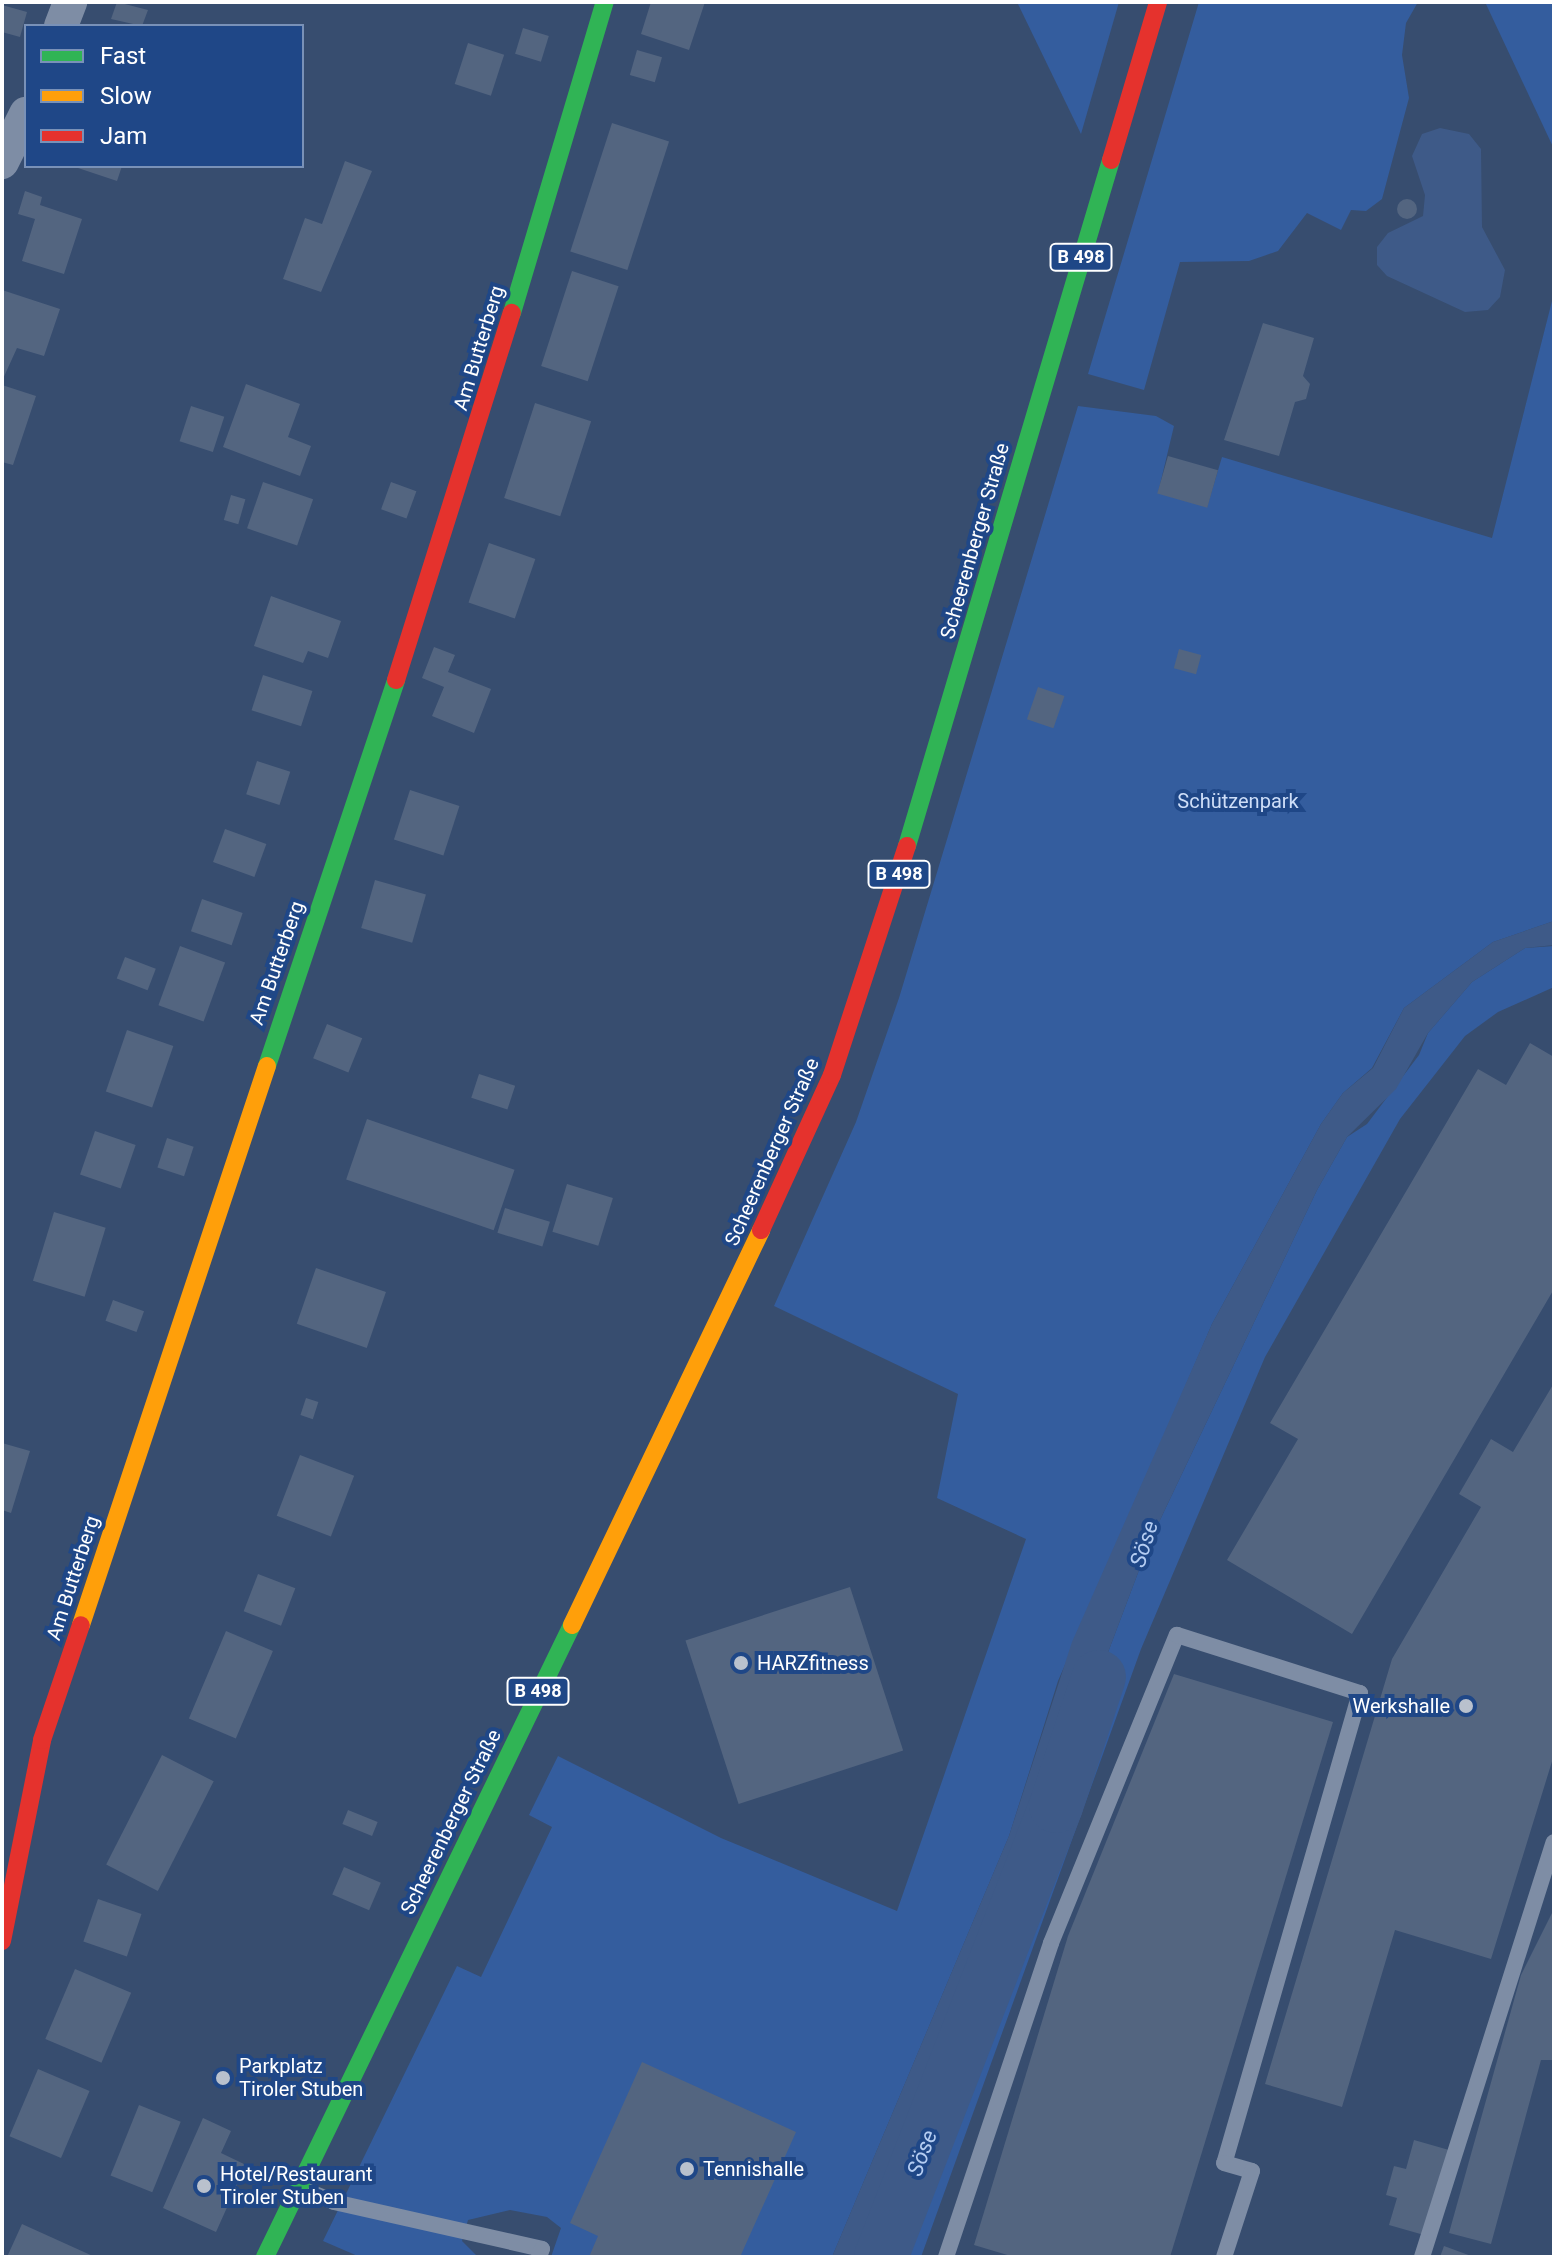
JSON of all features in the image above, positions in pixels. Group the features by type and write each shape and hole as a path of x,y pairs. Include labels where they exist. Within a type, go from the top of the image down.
{"main road":[{"name":"Am Butterberg","path":"2,1941 42,1740 451,516 605,2"},
{"name":"Scheerenberger Straße","path":"265,2257 720,1321 832,1075 896,884 1158,2"}],"street":[{"path":"62,24 70,2"},
{"path":"2,162 24,118"}],"lane":[{"path":"946,2257 1051,1943 1177,1635 1360,1693 1224,2163 1252,2171 1224,2257"},
{"path":"1422,2257 1554,1842"},
{"path":"298,2188 334,2202 542,2249 539,2257"}],"green space":[{"path":"1017,2 1119,2 1081,134"},
{"path":"1199,2 1418,2 1406,23 1402,55 1409,98 1382,199 1366,211 1351,210 1341,230 1307,213 1278,251 1249,261 1180,262 1144,390 1088,374"},
{"path":"1485,2 1554,2 1554,149"},
{"name":"Schützenpark","path":"1554,293 1554,921 1493,942 1404,1008 1372,1068 1343,1093 1321,1124 1212,1324 1058,1681 1009,1836 832,2257 551,2257 561,2228 547,2217 510,2210 468,2220 462,2241 478,2257 360,2257 323,2241 457,1966 481,1977 552,1827 529,1815 558,1756 721,1838 897,1911 1026,1539 937,1498 958,1394 774,1306 856,1122 899,998 1078,406 1156,416 1174,426 1158,493 1207,507 1222,457 1492,538"},
{"path":"1554,946 1554,987 1498,1012 1465,1036 1400,1119 1265,1357 1141,1649 921,2257 880,2257 1150,1541 1317,1190 1347,1137 1367,1124 1419,1055 1428,1033 1472,982 1525,948"}],"water":[{"path":"1440,128 1469,134 1481,149 1482,227 1505,270 1500,297 1488,310 1465,312 1387,276 1377,265 1377,247 1388,233 1423,216 1425,195 1412,156 1422,134"},
{"path":"1554,921 1554,945 1525,948 1472,982 1428,1033 1396,1089 1347,1137 1317,1190 1150,1541 880,2257 832,2257 1009,1836 1072,1642 1212,1324 1321,1124 1343,1093 1373,1068 1404,1008 1493,942"}],"building":[{"path":"117,2 148,10 143,24 111,19"},
{"path":"651,2 705,2 689,50 641,34"},
{"path":"2,5 27,12 20,37 2,32"},
{"path":"523,28 549,36 541,62 515,54"},
{"path":"468,43 504,55 491,96 455,84"},
{"path":"637,50 662,57 655,82 630,75"},
{"path":"612,123 669,142 627,270 570,251"},
{"path":"345,161 372,171 321,292 283,279 305,218 322,224"},
{"path":"78,168 121,168 117,181"},
{"path":"25,191 42,197 40,205 82,219 64,274 22,261 35,219 18,214"},
{"path":"1407,199 1414,202 1417,209 1414,216 1407,219 1400,216 1397,209 1400,202"},
{"path":"572,271 619,286 588,381 541,366"},
{"path":"2,290 60,309 44,356 17,348 2,381"},
{"path":"1263,323 1314,338 1303,376 1310,384 1306,399 1295,402 1279,456 1224,440"},
{"path":"246,384 300,404 288,437 311,446 300,476 223,447"},
{"path":"2,385 36,396 13,465 2,462"},
{"path":"535,403 591,421 560,516 504,498"},
{"path":"191,406 224,417 213,452 180,441"},
{"path":"1168,456 1218,470 1207,508 1157,493"},
{"path":"263,482 313,499 297,546 247,528"},
{"path":"391,482 416,491 406,518 381,509"},
{"path":"231,495 245,499 238,524 224,520"},
{"path":"489,543 535,559 515,619 468,603"},
{"path":"271,596 341,621 328,658 308,651 303,663 254,646"},
{"path":"434,647 455,655 448,672 491,689 474,733 432,716 444,687 422,678"},
{"path":"1179,649 1201,655 1196,674 1174,668"},
{"path":"263,675 312,691 301,726 252,710"},
{"path":"1038,687 1064,696 1053,728 1027,719"},
{"path":"257,761 290,772 279,805 246,794"},
{"path":"410,790 459,806 443,856 394,839"},
{"path":"225,829 266,844 254,877 213,862"},
{"path":"375,880 426,895 412,943 361,928"},
{"path":"202,899 243,913 232,945 191,931"},
{"path":"180,946 225,962 204,1022 158,1005"},
{"path":"125,957 156,969 148,990 117,978"},
{"path":"327,1024 362,1038 348,1073 313,1058"},
{"path":"127,1030 173,1046 152,1107 106,1091"},
{"path":"1530,1043 1554,1057 1554,1289 1352,1634 1227,1560 1298,1439 1270,1423 1478,1069 1506,1085"},
{"path":"479,1074 515,1086 507,1110 471,1098"},
{"path":"367,1119 515,1170 494,1230 346,1180"},
{"path":"95,1131 136,1145 121,1188 80,1174"},
{"path":"167,1138 194,1147 184,1176 157,1167"},
{"path":"567,1184 613,1198 598,1246 552,1232"},
{"path":"505,1208 550,1222 542,1247 497,1233"},
{"path":"54,1212 106,1228 85,1297 33,1281"},
{"path":"316,1268 386,1292 367,1348 297,1324"},
{"path":"113,1300 144,1311 136,1332 105,1321"},
{"name":"Werkshalle","path":"1554,1383 1554,1755 1491,1959 1395,1930 1342,2107 1265,2084 1392,1659 1481,1507 1459,1494 1491,1439 1513,1452"},
{"path":"306,1398 318,1402 313,1419 300,1415"},
{"path":"2,1443 30,1451 11,1513 2,1510"},
{"path":"300,1455 354,1476 331,1536 277,1516"},
{"path":"258,1574 295,1588 281,1626 244,1611"},
{"path":"850,1587 903,1751 739,1804 685,1640"},
{"path":"226,1631 273,1651 236,1738 189,1718"},
{"path":"1174,1674 1333,1722 1170,2257 1014,2257 974,2245 1068,1936"},
{"path":"162,1755 214,1781 158,1891 106,1865"},
{"path":"348,1810 378,1822 372,1836 342,1824"},
{"path":"344,1867 381,1883 369,1910 332,1895"},
{"path":"98,1899 141,1914 127,1957 83,1942"},
{"path":"1554,1909 1554,2060 1541,2060 1491,2244 1449,2233 1521,1975"},
{"path":"75,1969 131,1993 101,2063 45,2039"},
{"name":"Tennishalle","path":"642,2062 796,2132 740,2257 589,2257 598,2236 570,2223"},
{"path":"38,2069 90,2091 61,2158 9,2136"},
{"path":"139,2105 181,2122 152,2192 111,2175"},
{"name":"Hotel/Restaurant Tiroler Stuben","path":"203,2118 231,2131 221,2153 246,2165 216,2232 163,2208"},
{"path":"1414,2140 1449,2150 1424,2235 1389,2225 1397,2198 1386,2195 1394,2166 1406,2169"},
{"path":"22,2224 95,2257 7,2257"},
{"path":"1444,2246 1474,2257 1440,2257"}],"waterway":[{"name":"Söse","path":"881,2257 1056,1806 1099,1677"}],"traffic: fast":[{"path":"512,313 605,2"},
{"path":"907,846 1111,160"},
{"path":"267,1066 396,680"},
{"path":"265,2257 572,1625"}],"traffic: slow":[{"path":"81,1625 267,1066"},
{"path":"572,1625 761,1230"}],"traffic: jam":[{"path":"1111,160 1158,2"},
{"path":"396,680 512,313"},
{"path":"761,1230 832,1075 907,846"},
{"path":"2,1941 42,1740 81,1625"}],"place":[{"name":"HARZfitness","path":"741,1663"},
{"name":"Werkshalle","path":"1466,1706"},
{"name":"Parkplatz Tiroler Stuben","path":"223,2078"},
{"name":"Tennishalle","path":"687,2169"},
{"name":"Hotel/Restaurant Tiroler Stuben","path":"204,2186"}]}
